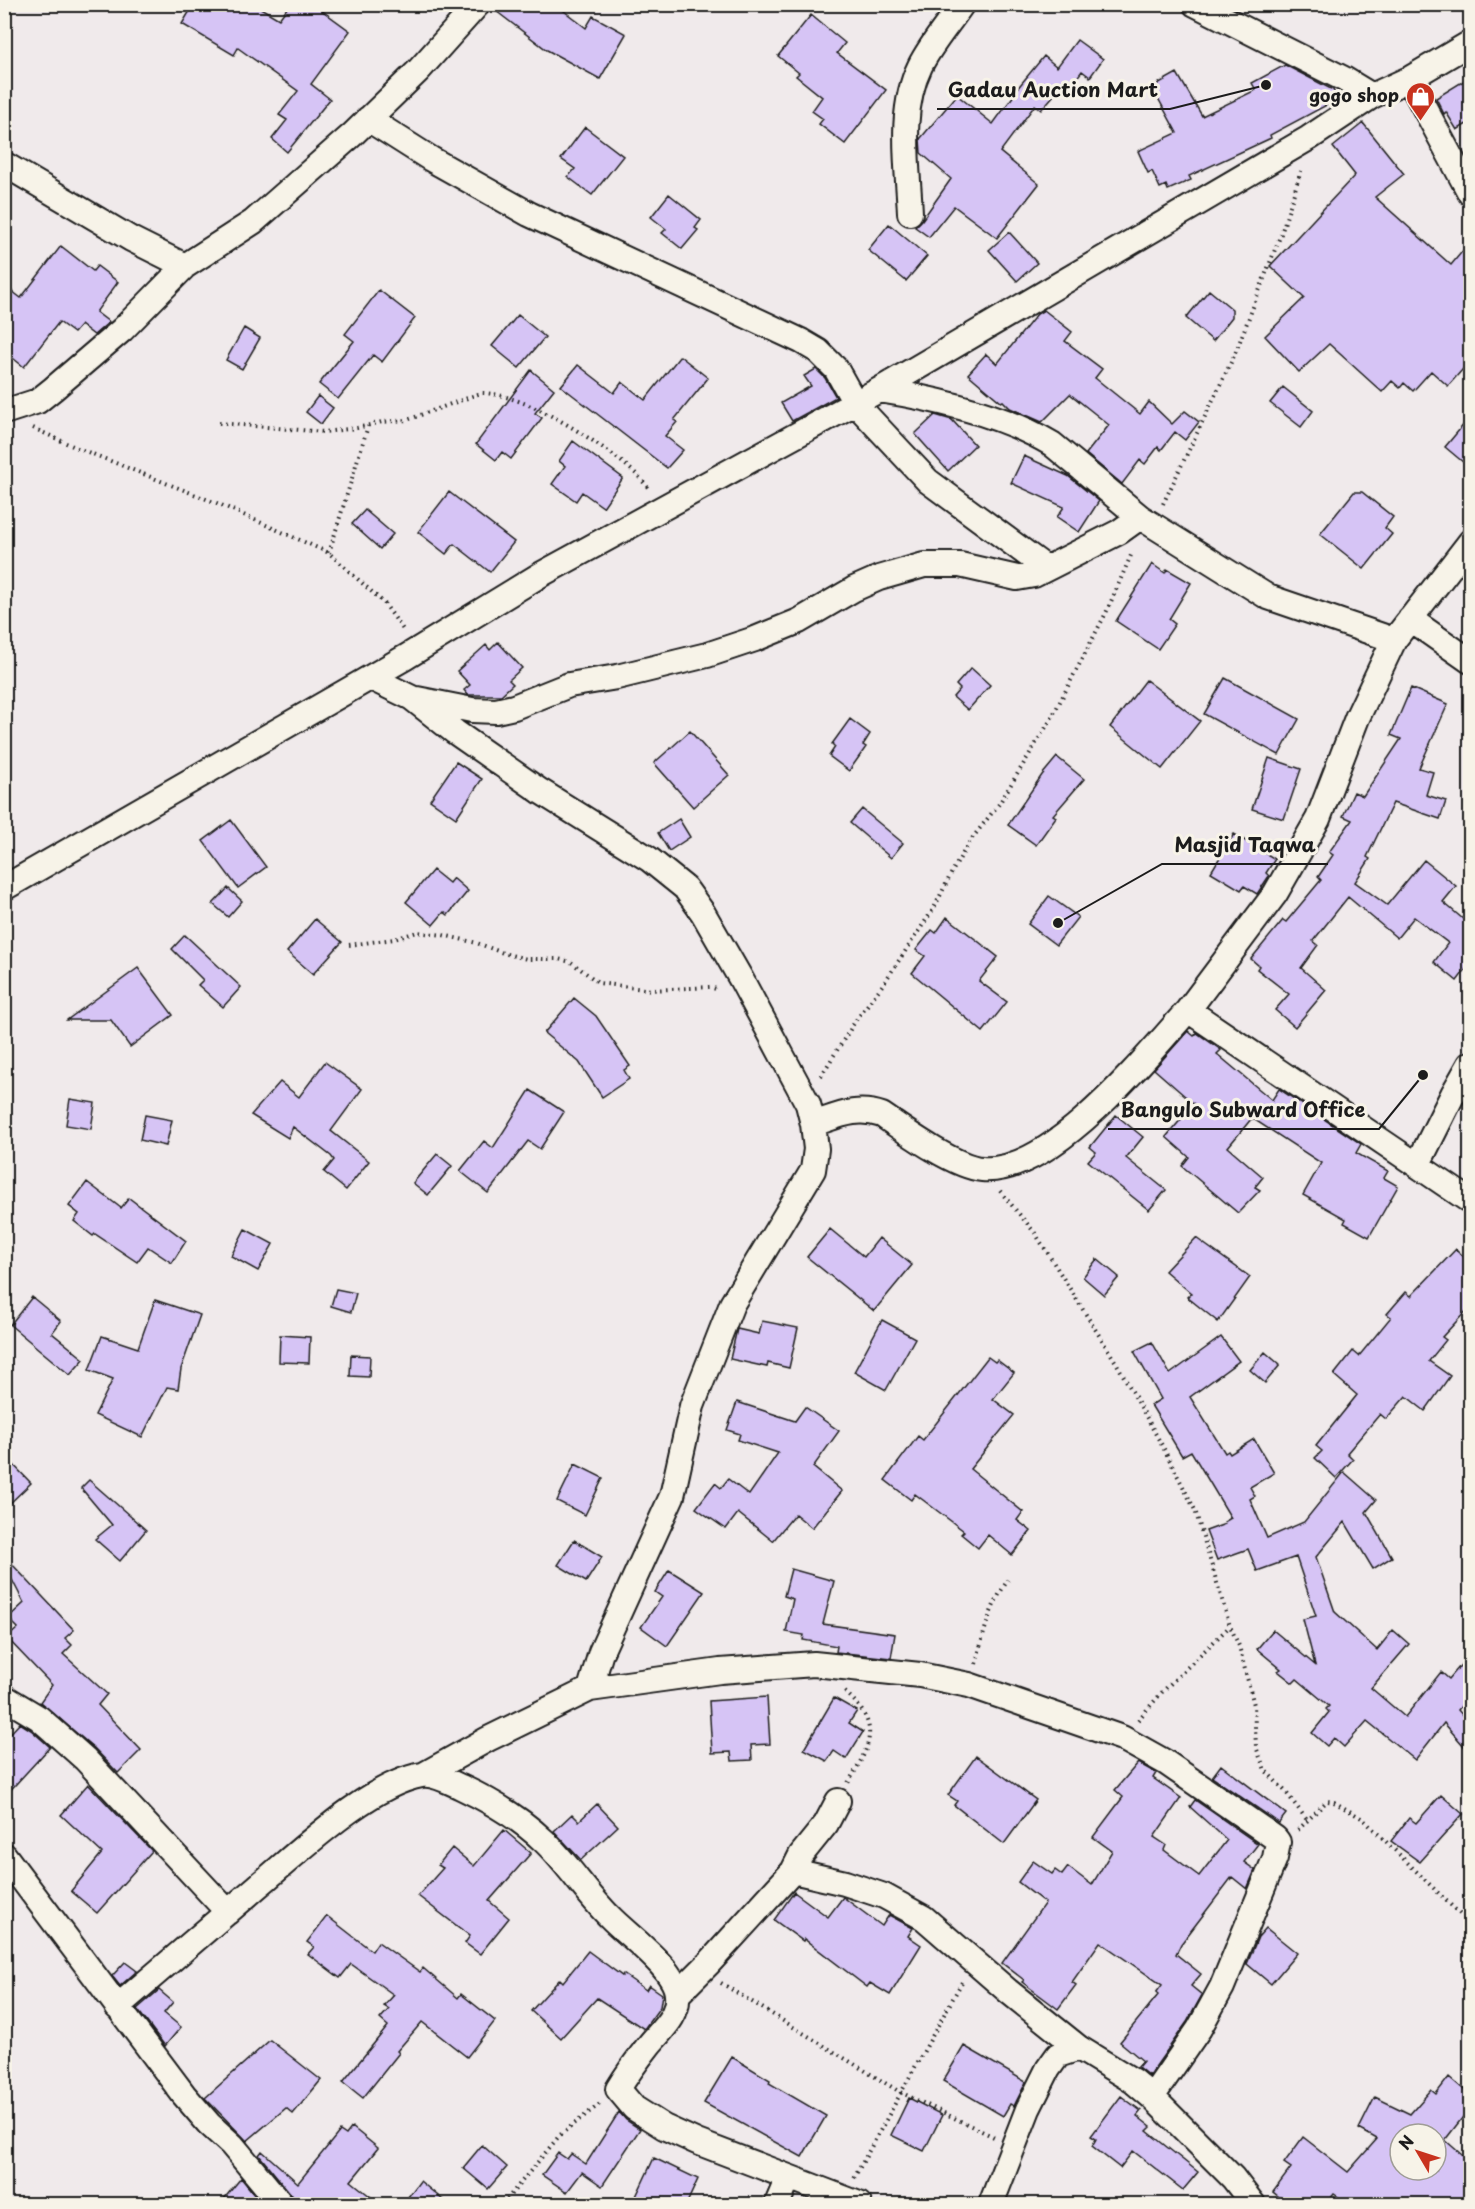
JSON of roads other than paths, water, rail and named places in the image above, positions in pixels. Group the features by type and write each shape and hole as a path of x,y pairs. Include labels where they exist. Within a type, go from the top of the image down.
{"street":[{"path":"14,418 53,389 122,330 185,266 253,222 418,71 478,4"},
{"path":"910,213 906,123 913,85 929,51 962,4"},
{"path":"1195,4 1344,79 1372,96"},
{"path":"4,888 371,678 540,575 879,390 1309,138 1372,96 1409,79 1470,43"},
{"path":"1409,79 1470,193"},
{"path":"368,119 431,159 529,213 818,351 836,369 855,403 928,481 1046,568"},
{"path":"4,164 102,223 185,266"},
{"path":"879,390 929,398 996,419 1042,438 1146,521 1268,597 1394,640"},
{"path":"412,698 472,710 496,711 514,707 569,685 617,677 707,655 755,639 799,621 854,589 879,578 924,565 960,565 1017,578 1034,575 1119,532 1146,521"},
{"path":"810,1114 859,1109 882,1114 959,1164 982,1170 1023,1161 1074,1129 1127,1079 1188,1010 1275,894 1318,819 1357,718 1394,640 1470,542"},
{"path":"1410,619 1470,661"},
{"path":"371,678 412,698 540,791 649,859 685,888 703,913 741,979 810,1114 816,1149 813,1170 732,1304 692,1406 672,1496 606,1641 590,1689"},
{"path":"1188,1010 1470,1201"},
{"path":"1418,1164 1470,1064"},
{"path":"117,2007 301,1849 350,1811 394,1784 425,1774 488,1739 590,1689 720,1671 814,1664 920,1675 969,1685 1122,1738 1165,1762 1275,1838 1278,1842 1275,1858 1222,1988 1194,2037 1152,2097"},
{"path":"4,1697 39,1718 85,1759 228,1911"},
{"path":"425,1774 447,1780 475,1793 510,1814 544,1841 601,1909 651,1954 671,1978 678,1994"},
{"path":"838,1801 826,1824 801,1855 793,1871 678,1994 669,2023 645,2050 618,2089 634,2108 664,2127 697,2142 851,2201"},
{"path":"4,1855 184,2095 209,2124 232,2145 281,2205"},
{"path":"793,1871 845,1883 884,1896 924,1918 1008,1991 1079,2048 1133,2081 1152,2097 1233,2178 1253,2205"},
{"path":"991,2205 1028,2109 1048,2068 1058,2055 1079,2048"},
{"path":"777,2205 788,2178"}],"place":[{"name":"Gadau Auction Mart","path":"1266,85"},
{"name":"gogo shop","path":"1420,122"},
{"name":"Masjid Taqwa","path":"1058,923"},
{"name":"Bangulo Subward Office","path":"1423,1075"}]}
